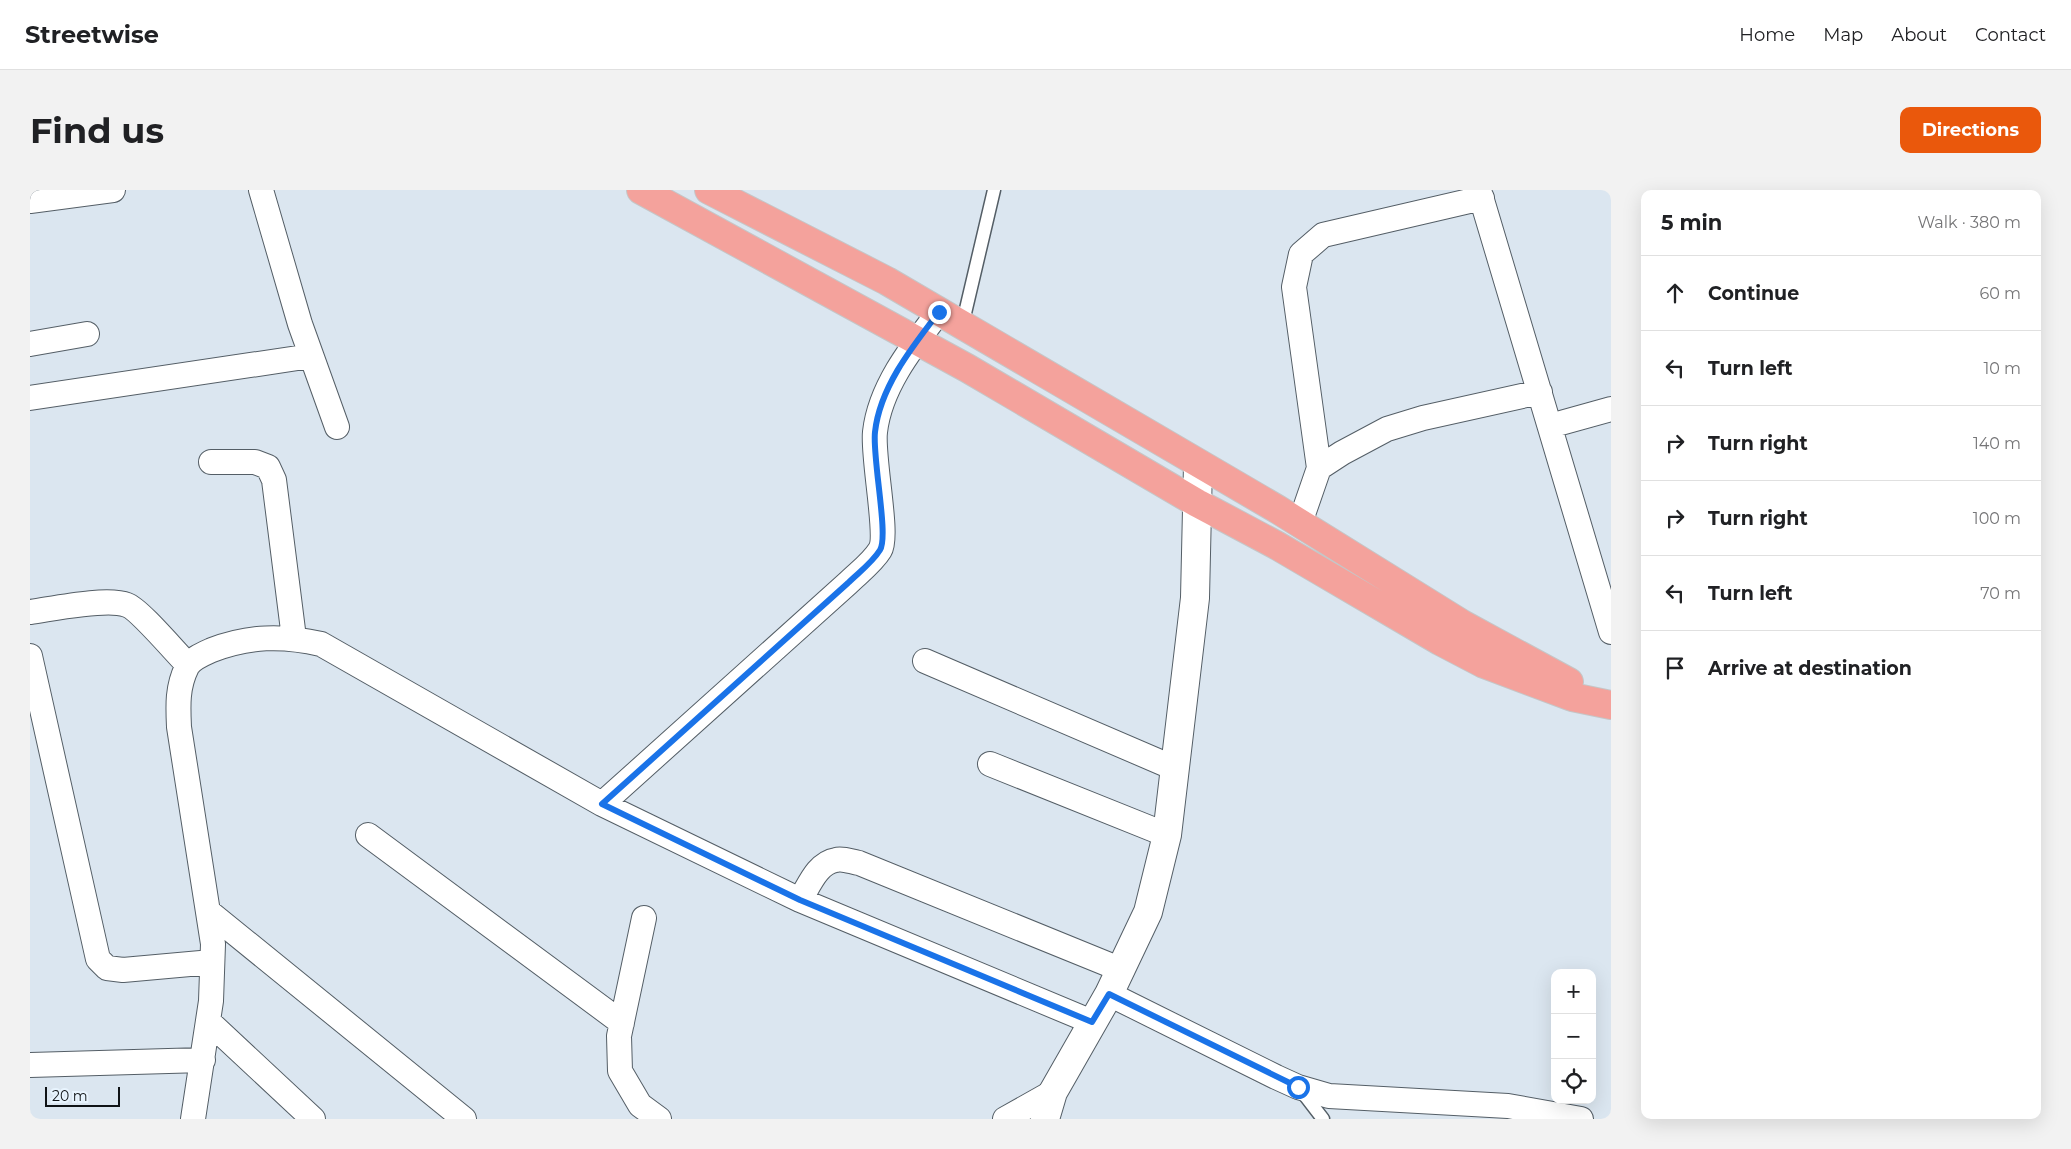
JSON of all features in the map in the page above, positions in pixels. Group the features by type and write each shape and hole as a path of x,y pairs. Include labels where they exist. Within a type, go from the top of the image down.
{"highway":[{"path":"640,190 967,368 1197,504 1276,545 1484,664 1572,697 1611,704"},
{"path":"709,190 886,281 1289,516 1462,624 1563,680 1611,704"}],"street":[{"path":"30,201 114,190"},
{"path":"261,190 300,324 337,427"},
{"path":"1319,468 1294,287 1301,254 1323,235 1480,194 1611,632"},
{"path":"602,804 840,590 881,549 883,536 875,464 874,433 881,404 891,383 917,341 951,319"},
{"path":"30,344 87,334"},
{"path":"30,398 311,356"},
{"path":"1289,516 1319,468 1342,452 1387,429 1423,418 1540,392"},
{"path":"1550,426 1611,408"},
{"path":"211,462 255,462 268,467 274,480 294,638"},
{"path":"1045,1119 1053,1092 1115,982 1148,912 1167,835 1194,598 1198,464"},
{"path":"30,612 96,602 126,605 137,612 188,665"},
{"path":"193,1119 208,1022 213,944 179,727 178,692 188,665 202,654 228,644 257,638 294,638 321,644 602,804 800,900 1092,1022"},
{"path":"30,656 98,959 107,968 123,970 212,962"},
{"path":"926,660 1174,768"},
{"path":"990,764 1167,835"},
{"path":"368,835 622,1023"},
{"path":"800,900 817,871 828,863 837,859 860,863 1115,982 1298,1087 1329,1096 1508,1106 1581,1119"},
{"path":"209,912 464,1119"},
{"path":"644,918 619,1036 620,1071 640,1105 659,1119"},
{"path":"208,1022 313,1119"},
{"path":"30,1065 202,1060"},
{"path":"1005,1119 1053,1092"}],"lane":[{"path":"951,319 994,190"},
{"path":"1298,1087 1323,1119"}],"route":[{"path":"939,312 895,375 881,404 874,433 875,464 883,536 881,549 848,583 602,804 800,900 1092,1022 1109,994 1298,1087"}]}
